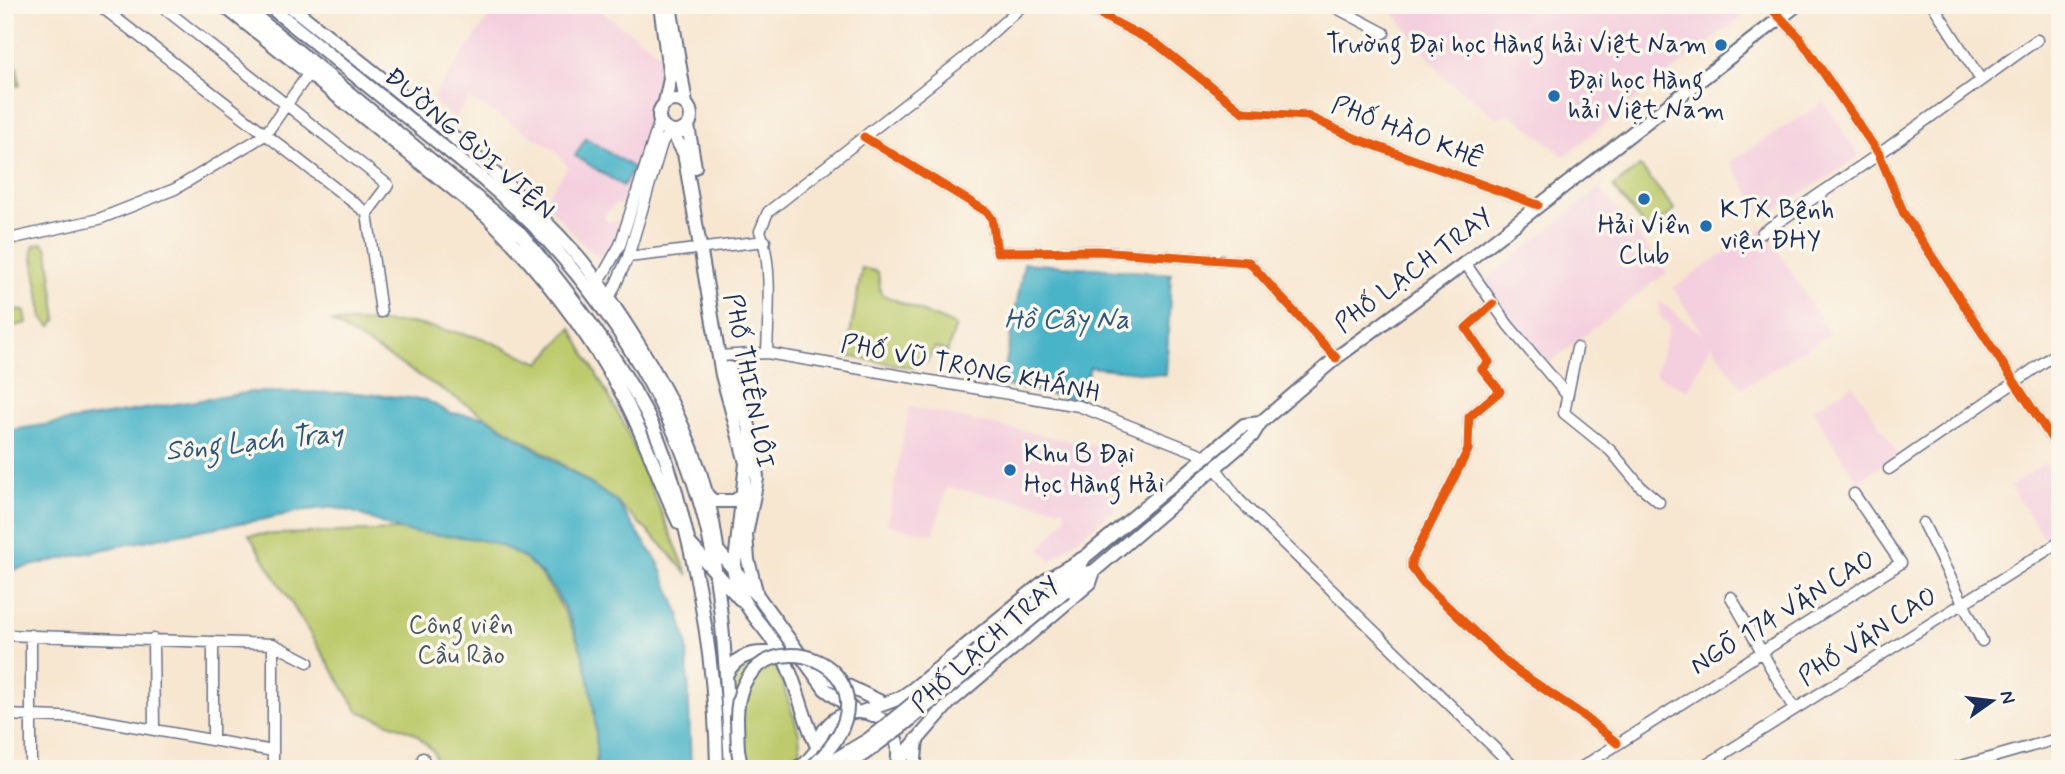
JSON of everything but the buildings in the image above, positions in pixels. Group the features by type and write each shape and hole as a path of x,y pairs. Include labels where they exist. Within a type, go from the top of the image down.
{"main road":[{"name":"ĐƯỜNG BÙI VIỆN","path":"223,5 452,176 521,234 553,282 623,395 689,544 709,637 718,769"},
{"name":"ĐƯỜNG BÙI VIỆN","path":"242,5 312,69 487,216 553,282"},
{"name":"ĐƯỜNG BÙI VIỆN","path":"268,5 462,162 531,224 554,250 600,307 662,405 686,463 713,546"},
{"name":"ĐƯỜNG BÙI VIỆN","path":"289,5 503,181 599,282 660,379 686,429 708,496 726,676 731,769"},
{"path":"660,5 670,79 665,102 659,111 667,129 681,131 688,126 691,117 686,104 670,5"},
{"name":"PHỐ LẠCH TRAY","path":"897,766 949,703 1090,583 1094,571 1252,436 1260,423 1336,358 1465,263 1797,5"},
{"path":"665,102 676,99 686,104"},
{"name":"PHỐ THIÊN LÔI","path":"688,126 688,154 723,356 728,400 744,449 744,493 734,572 740,599 782,653 817,748 820,769"},
{"name":"PHỐ THIÊN LÔI","path":"667,129 688,154"},
{"path":"452,176 462,162"},
{"name":"PHỐ THIÊN LÔI","path":"723,356 756,461 757,479 746,535 748,560 757,595 825,690 858,711 880,718 890,727 896,737 897,766"},
{"name":"PHỐ LẠCH TRAY","path":"793,769 805,764 817,748 820,736 834,719 883,703 913,689 1046,580 1085,557 1244,425 1260,423"},
{"path":"708,496 713,501 735,501 744,493"},
{"path":"689,544 715,568 740,599"},
{"path":"713,546 757,595"},
{"path":"844,769 906,723 1062,587 1085,557"},
{"path":"809,769 839,757 869,739 1062,587 1094,571"},
{"path":"726,676 730,667 744,656 762,651 782,653"},
{"path":"743,769 738,751 737,714 744,686 764,663 778,656 794,654 825,664 841,682 846,700 846,717 839,734 809,769"},
{"path":"808,668 883,703"},
{"path":"913,689 911,699 915,711 934,720"},
{"path":"914,769 917,739"}],"street":[{"path":"99,5 367,213 381,313"},
{"path":"160,5 388,185 367,213"},
{"path":"767,353 765,242 760,231 768,212 988,38 1023,5"},
{"name":"PHỐ HÀO KHÊ","path":"1082,5 1157,44 1243,112 1307,116 1357,139 1538,205"},
{"path":"1331,5 1384,33"},
{"path":"1768,5 1782,17 1879,154 1904,214 2060,451"},
{"path":"1934,5 1980,80"},
{"path":"1762,233 1879,154 2036,40"},
{"path":"5,240 63,229 138,205 175,189 265,135 312,69"},
{"path":"599,282 620,245 667,129"},
{"path":"609,299 628,257 667,129"},
{"path":"864,137 987,212 992,219 997,252 1098,251 1249,262 1336,358"},
{"path":"628,257 765,242"},
{"path":"1465,263 1493,304 1567,395"},
{"path":"1493,304 1466,328 1489,362 1482,369 1500,391 1469,417 1468,450 1412,560 1412,568 1422,582 1510,666 1561,699 1616,743"},
{"path":"1577,348 1564,412 1611,451 1640,486 1659,502"},
{"path":"1889,469 1931,437 2060,351"},
{"name":"PHỐ VŨ TRỌNG KHÁNH","path":"723,356 767,353 1079,406 1206,456"},
{"path":"1215,467 1239,500 1516,769"},
{"name":"NGÕ 174 VĂN CAO","path":"1579,769 1901,563 1854,494"},
{"path":"1923,523 1982,641"},
{"name":"PHỐ VĂN CAO","path":"1700,769 2060,542"},
{"path":"1731,597 1794,709"},
{"path":"5,635 273,644 308,662"},
{"path":"30,635 32,769"},
{"path":"153,639 154,728"},
{"path":"213,642 213,739"},
{"path":"273,644 273,769"},
{"path":"5,715 88,718 273,751"},
{"path":"1951,769 1983,764 2060,738"}],"shaded area":[{"path":"497,5 592,5 662,55 650,133 638,175 624,205 614,204 605,215 605,221 619,222 613,246 603,260 586,248 544,201 568,167 555,150 469,98 454,119 432,99"},
{"name":"Đại học Hàng hải Việt Nam","path":"1388,5 1740,5 1745,14 1564,156 1511,113 1498,118 1446,79"},
{"path":"1824,102 1859,157 1765,217 1730,162"},
{"path":"1599,188 1667,272 1546,365 1485,281"},
{"path":"1763,227 1830,334 1742,388 1711,344 1688,390 1655,375 1670,326 1660,316 1659,301 1705,337 1673,288"},
{"path":"1853,385 1898,453 1858,482 1812,409"},
{"name":"Khu B Đại Học Hàng Hải","path":"909,407 1125,453 1114,510 1050,561 1040,550 1065,518 1065,509 947,487 934,534 887,525"},
{"path":"2045,463 2060,485 2060,534 2047,542 2010,486"}],"green space":[{"path":"5,5 20,85 5,88"},
{"name":"Hải Viên Club","path":"1640,166 1675,210 1648,231 1613,187"},
{"path":"43,243 48,250 57,319 51,326 43,319 32,251 34,245"},
{"path":"862,268 878,272 881,294 956,326 947,352 935,347 926,363 916,361 913,368 846,356"},
{"path":"5,312 25,312 27,323 5,328"},
{"path":"332,322 411,323 482,338 540,363 571,328 624,424 688,575 661,544 616,501 552,457"},
{"name":"Công viên Cầu Rào","path":"402,530 469,537 495,543 522,557 540,574 566,616 584,657 596,723 596,769 437,769 434,752 415,733 358,711 249,535"},
{"path":"752,658 764,658 778,670 799,733 801,758 796,769 737,769 730,680 738,668"}],"water":[{"path":"586,138 634,168 623,186 575,156"},
{"name":"Hồ Cây Na","path":"1024,263 1171,274 1166,375 1090,367 1080,400 1002,385"},
{"name":"Sông Lạch Tray","path":"252,392 356,393 409,398 426,400 450,413 486,417 616,501 658,562 679,613 687,645 691,769 596,769 594,710 580,645 568,614 552,587 532,565 495,544 470,538 404,531 351,511 324,508 164,537 5,572 5,431"}],"cycle path":[{"path":"1082,5 1157,44 1243,112 1307,116 1357,139 1538,205"},
{"path":"1768,5 1799,37 1879,154 1904,214 2060,451"},
{"path":"864,137 987,212 992,219 997,252 1098,251 1249,262 1336,358"},
{"path":"1493,304 1466,328 1489,362 1482,369 1500,391 1469,417 1468,450 1412,560 1412,568 1422,582 1510,666 1581,714 1617,743"}],"place":[{"name":"Trường Đại học Hàng hải Việt Nam","path":"1721,45"},
{"name":"Đại học Hàng hải Việt Nam","path":"1554,96"},
{"name":"Hải Viên Club","path":"1644,199"},
{"name":"KTX Bệnh viện ĐHY","path":"1706,226"},
{"name":"Khu B Đại Học Hàng Hải","path":"1010,470"}]}
